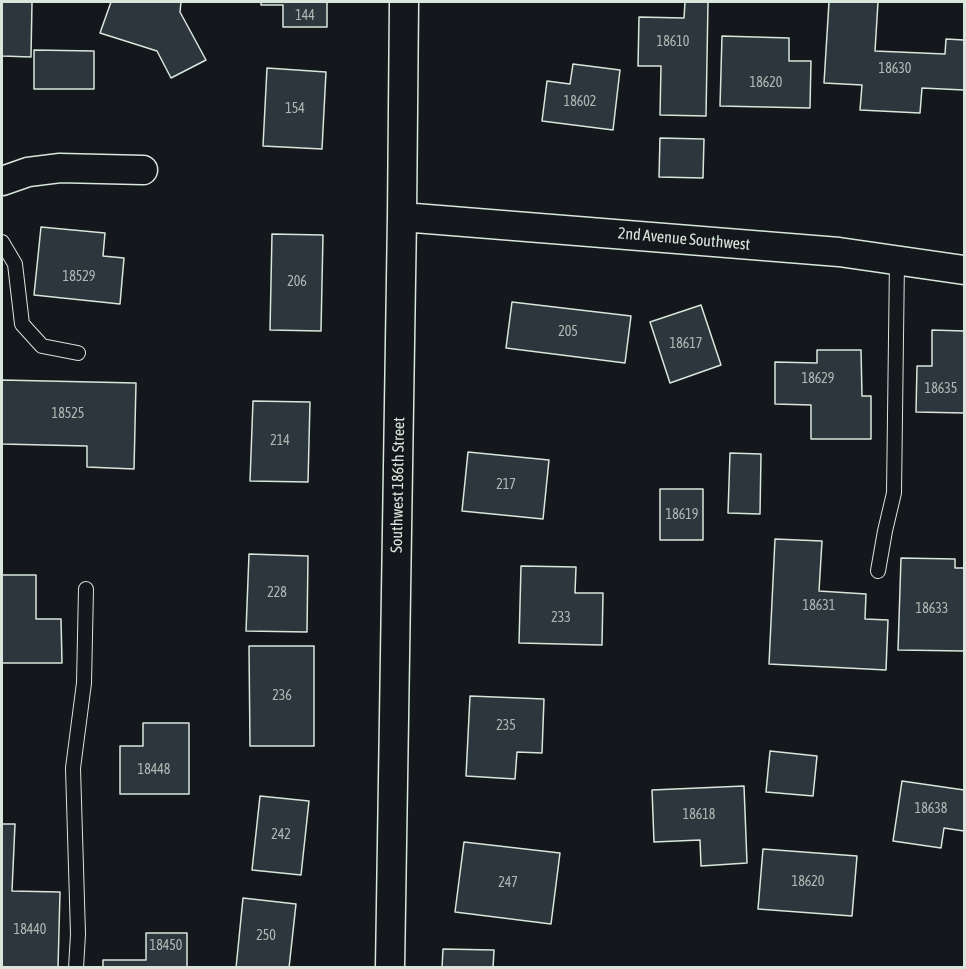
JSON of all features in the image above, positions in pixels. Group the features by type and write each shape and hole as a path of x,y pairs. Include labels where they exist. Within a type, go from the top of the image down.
{"street":[{"name":"Southwest 186th Street","path":"390,968 404,2"},
{"path":"2,181 28,172 60,168 143,170"},
{"name":"2nd Avenue Southwest","path":"402,217 839,252 964,270"}],"lane":[{"path":"2,242 15,264 22,324 42,346 78,353"},
{"path":"878,571 894,493 897,260"},
{"path":"76,968 78,934 74,768 84,683 86,589"}],"building":[{"path":"2,2 32,2 31,57 2,56"},
{"path":"111,2 181,2 180,12 206,60 171,78 157,51 100,33"},
{"path":"261,2 327,2 327,27 283,27 283,5 261,5"},
{"path":"685,2 708,2 706,116 660,115 661,66 638,66 639,17 684,18"},
{"path":"829,2 878,2 875,51 945,54 946,39 964,40 964,90 922,88 920,113 860,110 862,85 824,83"},
{"path":"722,36 789,38 789,61 811,61 810,108 720,106"},
{"path":"34,50 94,51 94,89 34,89"},
{"path":"573,64 620,70 613,130 542,121 547,81 570,84"},
{"path":"267,68 326,72 322,149 263,146"},
{"path":"660,138 704,139 703,178 659,177"},
{"path":"41,227 105,233 103,256 124,258 120,304 34,295"},
{"path":"272,234 323,235 321,331 270,330"},
{"path":"512,302 631,316 625,363 506,348"},
{"path":"701,305 721,365 670,383 650,322"},
{"path":"932,330 964,331 964,413 916,412 917,366 932,366"},
{"path":"817,350 861,350 862,396 871,396 871,439 811,439 811,405 775,404 775,362 817,363"},
{"path":"2,380 136,383 134,469 87,467 87,446 2,444"},
{"path":"253,401 310,402 308,482 250,481"},
{"path":"468,452 549,460 543,519 462,511"},
{"path":"730,453 761,454 760,514 728,513"},
{"path":"660,489 703,489 703,540 660,540"},
{"path":"775,539 822,541 819,591 866,594 865,619 888,620 886,670 769,664"},
{"path":"249,554 308,556 307,632 246,631"},
{"path":"901,558 955,559 955,568 964,568 964,651 898,650"},
{"path":"521,566 576,567 575,593 603,593 602,645 519,643"},
{"path":"2,575 36,575 36,619 61,619 62,663 2,663"},
{"path":"249,646 314,646 314,746 250,746"},
{"path":"470,696 544,699 542,753 517,752 515,779 466,776"},
{"path":"143,723 189,723 189,794 120,794 120,746 143,746"},
{"path":"770,751 817,756 813,796 766,792"},
{"path":"902,781 964,790 964,831 944,828 941,848 893,841"},
{"path":"744,786 747,863 701,866 700,840 654,842 652,790"},
{"path":"260,796 309,801 301,875 252,870"},
{"path":"2,824 15,824 12,891 60,892 58,968 2,968"},
{"path":"464,842 560,853 551,924 455,912"},
{"path":"763,849 857,856 852,916 758,909"},
{"path":"243,898 296,904 289,968 236,968"},
{"path":"146,933 187,933 187,968 103,968 103,960 146,960"},
{"path":"443,949 494,950 493,968 442,968"}]}
